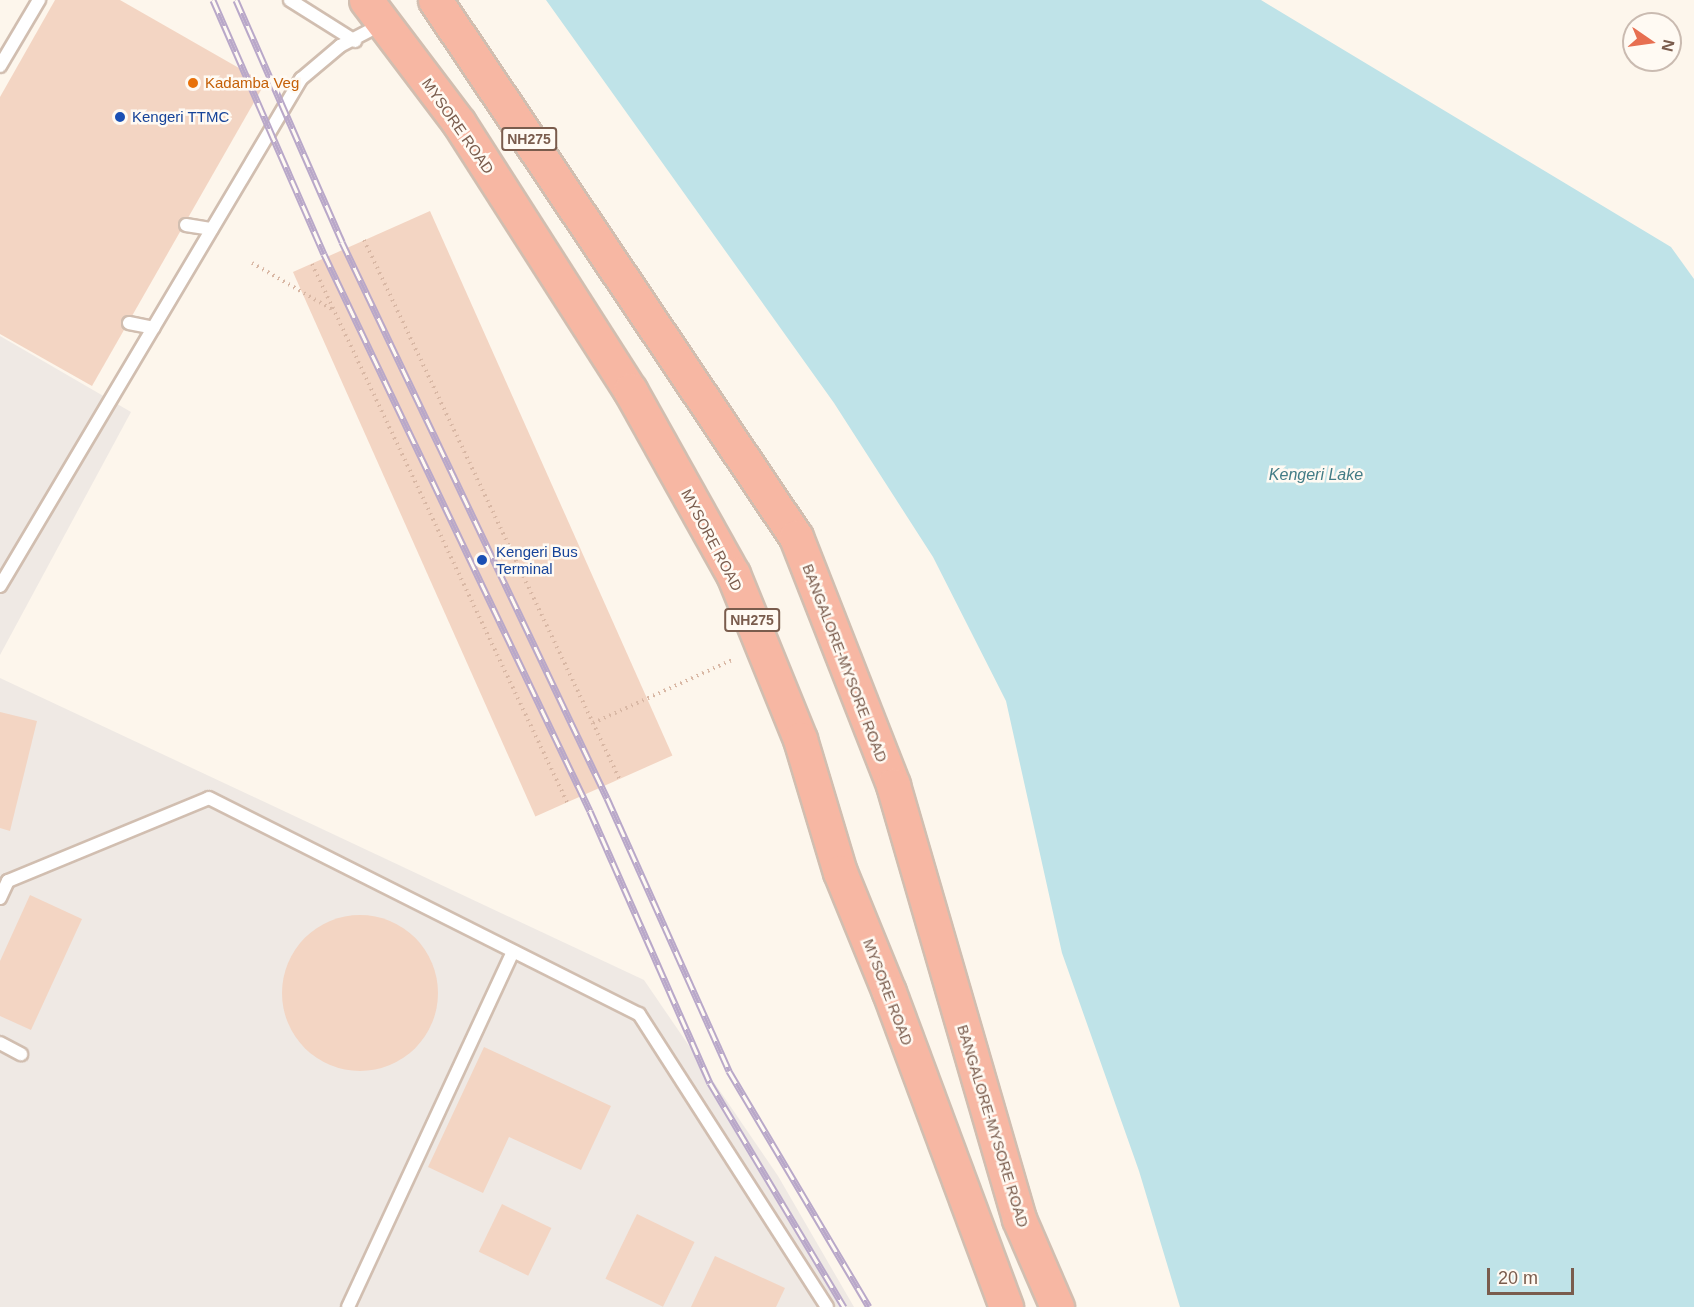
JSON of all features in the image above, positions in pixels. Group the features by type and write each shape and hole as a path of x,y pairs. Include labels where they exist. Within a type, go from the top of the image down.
{"highway":[{"name":"BANGALORE-MYSORE ROAD","path":"435,0 796,537 893,785 1020,1219 1057,1307"},
{"name":"MYSORE ROAD","path":"374,12 459,123 630,390 734,574 800,739 840,872 889,992 1006,1307"}],"lane":[{"path":"0,66 39,0"},
{"path":"290,0 355,41"},
{"path":"0,586 301,79 340,46 355,41 374,12"},
{"path":"186,225 212,229"},
{"path":"129,323 154,328"},
{"path":"0,898 8,880 209,798 639,1014 827,1307"},
{"path":"348,1307 513,951"},
{"path":"0,1043 21,1054"}],"path":[{"path":"364,240 620,780"},
{"path":"252,263 333,310"},
{"path":"312,264 568,804"},
{"path":"593,723 763,646"}],"shaded area":[{"path":"0,336 131,412 0,655"},
{"path":"0,678 644,980 778,1176 854,1307 0,1307"}],"water":[{"name":"Kengeri Lake","path":"546,0 1261,0 1671,247 1694,279 1694,1307 1180,1307 1139,1171 1062,953 1006,701 933,557 834,403"}],"building":[{"path":"55,0 120,0 265,83 92,386 0,334 0,97"},
{"path":"430,211 672,755 535,816 293,272"},
{"path":"0,712 37,721 10,831 0,828"},
{"path":"30,895 82,919 31,1030 0,1016 0,961"},
{"path":"360,915 390,921 415,938 432,963 438,993 432,1023 415,1048 390,1065 360,1071 330,1065 305,1048 288,1023 282,993 288,963 305,938 330,921"},
{"path":"484,1047 611,1106 581,1170 509,1137 483,1193 428,1167"},
{"path":"502,1204 551,1228 528,1276 479,1252"},
{"path":"637,1214 695,1242 663,1307 605,1279"},
{"path":"715,1256 785,1288 776,1307 691,1307"}],"railway":[{"path":"213,0 324,254 590,811 710,1083 844,1307"},
{"path":"236,0 342,242 607,798 729,1071 869,1307"}],"place":[{"name":"Kadamba Veg","path":"193,83"},
{"name":"Kengeri TTMC","path":"120,117"},
{"name":"Kengeri Bus Terminal","path":"482,560"}]}
